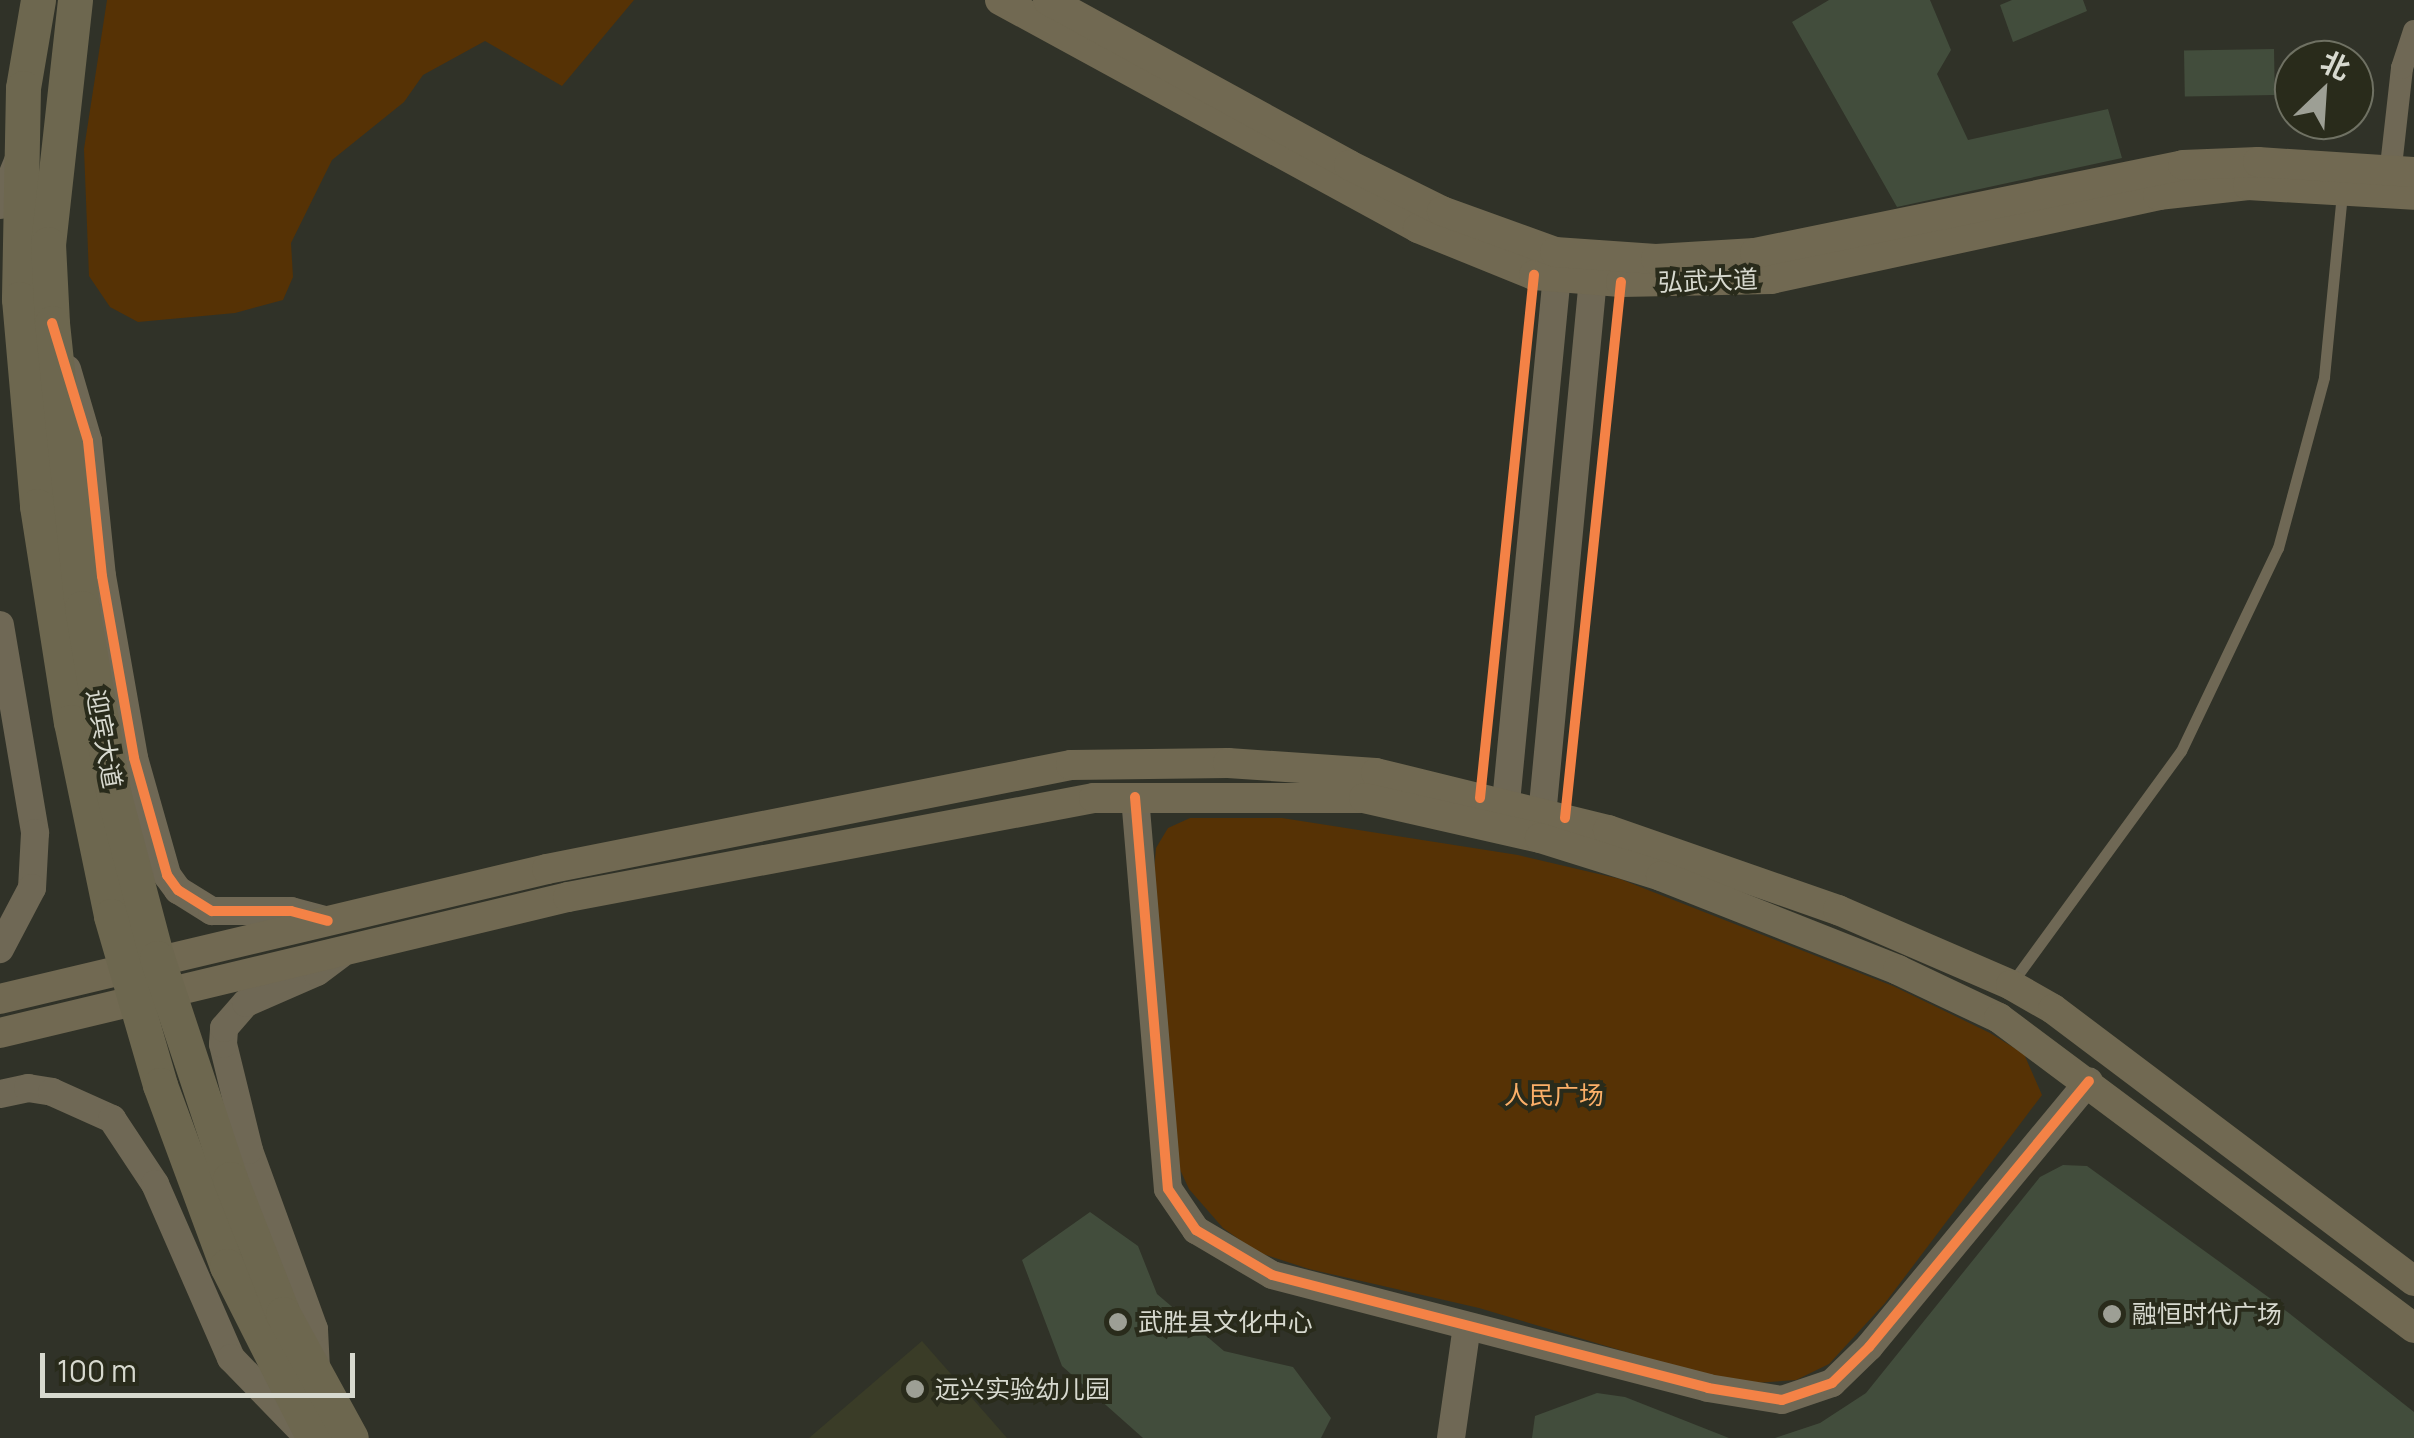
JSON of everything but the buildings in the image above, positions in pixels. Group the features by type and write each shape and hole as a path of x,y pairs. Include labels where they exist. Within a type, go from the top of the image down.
{"main road":[{"name":"迎宾大道","path":"38,0 24,88 18,299 36,506 71,722 111,916 160,1085 228,1266 311,1438"},
{"name":"迎宾大道","path":"74,0 48,244 52,322 82,608 113,792 157,958 230,1179 284,1314 351,1438"},
{"name":"弘武大道","path":"1000,0 1418,228 1492,260 1771,279 2158,195 2248,185 2342,188 2402,183"},
{"name":"弘武大道","path":"1048,0 1380,181 1558,265"},
{"name":"弘武大道","path":"1594,268 1755,253 2183,166 2258,162 2402,183"},
{"path":"0,1033 251,954 328,921 547,869 1072,765 1228,763 1376,773 1505,818"},
{"path":"0,999 37,988 251,954 349,947 568,897 1094,798 1364,798 1541,825 1838,910 2010,986 2053,1010 2414,1281"},
{"path":"1541,825 1898,970 1999,1018 2090,1081 2414,1328"}],"street":[{"path":"2402,183 2402,68 2414,31"},
{"path":"0,205 22,151"},
{"path":"1505,818 1558,265"},
{"path":"1541,825 1594,268"},
{"path":"52,322 88,440 102,576 149,829 166,874 178,890 212,911 291,911 328,921"},
{"path":"0,625 35,833 32,888 0,948"},
{"path":"1135,798 1168,1190 1196,1230 1272,1274 1708,1388 1782,1400 1832,1383 2090,1081"},
{"path":"317,1375 314,1329 249,1150 222,1044 224,1028 246,1003 318,972 349,947"},
{"path":"0,1094 28,1088 52,1092 112,1119 156,1184 231,1358 311,1438"},
{"path":"1452,1438 1476,1328"},
{"path":"1470,1438 1476,1328"}],"lane":[{"path":"2010,986 2181,751 2278,548 2324,377 2342,188"}],"shaded area":[{"name":"远兴实验幼儿园","path":"922,1341 1007,1438 809,1438"}],"green space":[{"path":"107,0 634,0 562,86 485,41 423,75 404,102 332,160 291,243 293,277 283,300 235,313 138,322 110,307 89,276 84,149"},
{"name":"人民广场","path":"1190,818 1282,818 1518,855 1620,879 1893,986 1990,1033 2024,1054 2042,1095 1885,1303 1829,1364 1796,1380 1754,1383 1700,1374 1479,1308 1309,1269 1257,1252 1223,1228 1189,1189 1177,1163 1153,881 1156,848 1168,828"}],"cycle path":[{"path":"1480,798 1534,275"},
{"path":"1565,818 1621,282"},
{"path":"52,323 88,441 102,576 134,758 167,875 178,890 212,911 291,911 328,921"},
{"path":"1135,797 1168,1189 1196,1230 1272,1275 1708,1388 1782,1400 1832,1383 1869,1347 2089,1081"}],"place":[{"name":"融恒时代广场","path":"2112,1314"},
{"name":"武胜县文化中心","path":"1118,1322"},
{"name":"远兴实验幼儿园","path":"915,1389"}]}
